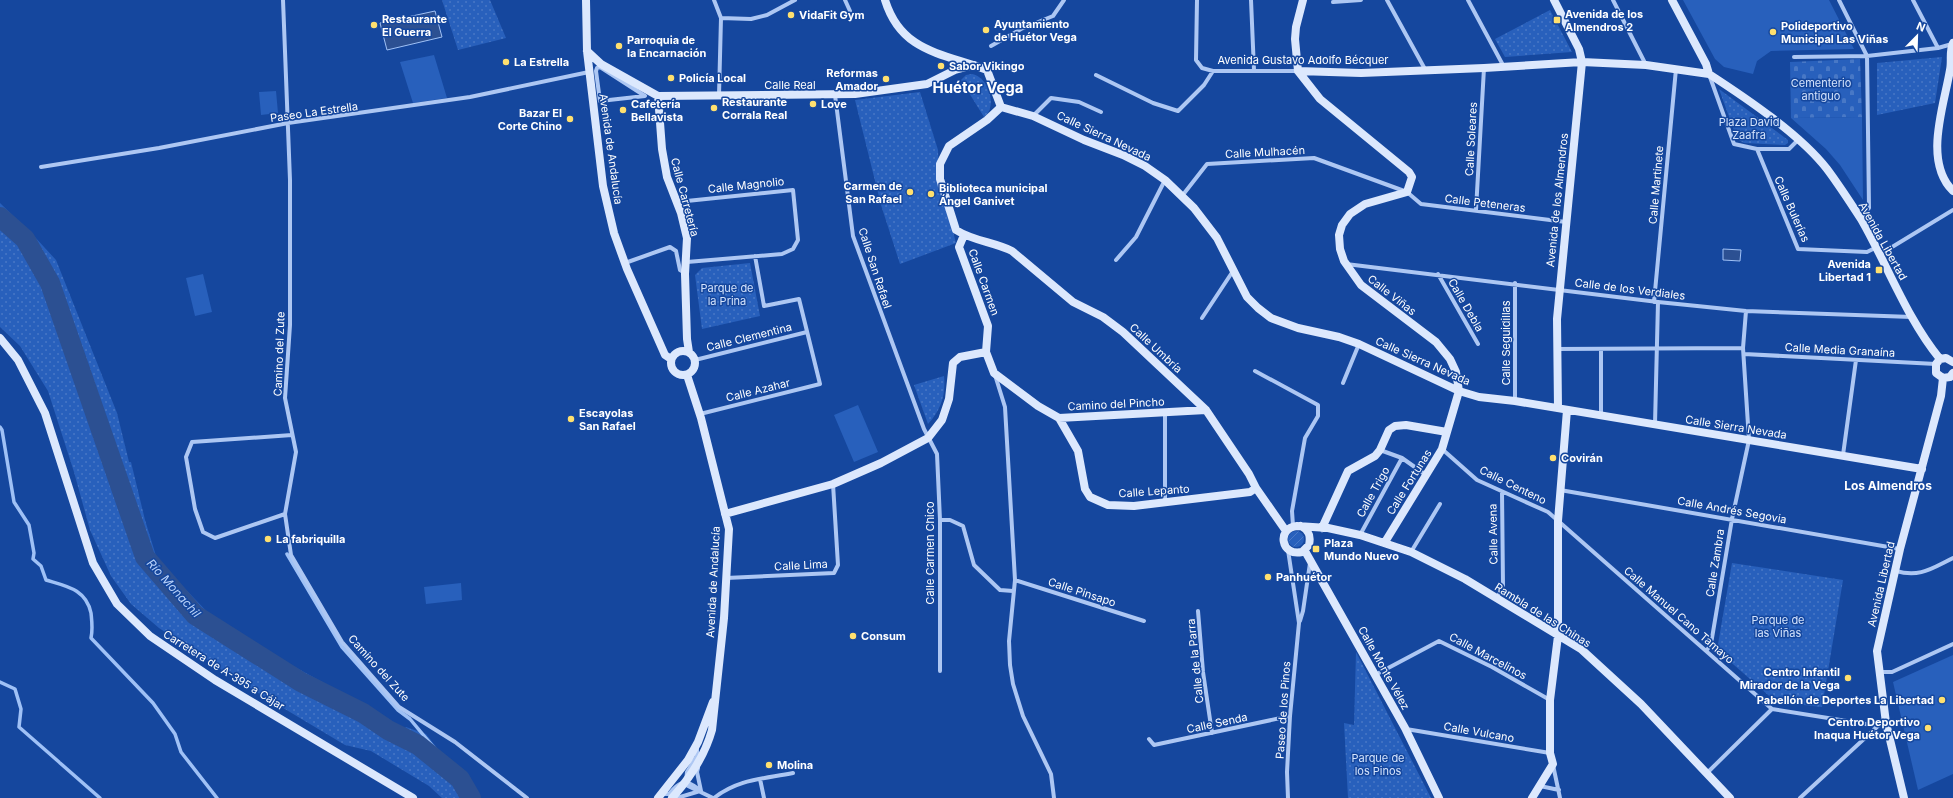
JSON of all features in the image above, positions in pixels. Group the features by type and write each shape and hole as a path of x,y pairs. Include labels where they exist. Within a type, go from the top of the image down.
{"street":[{"name":"Camino del Zute","path":"283,0 288,123 290,324 285,398 296,452 285,514 291,555 342,642 399,707 455,742 526,798"},
{"name":"Avenida de Andalucía","path":"586,0 589,72 603,186 614,233 625,264 665,355 671,359"},
{"path":"714,0 721,18 719,96"},
{"path":"721,18 751,19 767,15 795,0"},
{"path":"845,0 850,11"},
{"path":"885,0 889,11 905,36 919,46 987,70 1001,107"},
{"path":"991,46 1021,29 1053,16 1064,0"},
{"name":"Avenida Gustavo Adolfo Bécquer","path":"1197,0 1196,60 1202,68 1213,71 1298,70 1361,73 1426,71 1582,62 1646,65 1709,74"},
{"path":"1251,0 1254,70"},
{"path":"1303,0 1295,33 1298,70 1320,100 1409,172 1412,177 1407,192"},
{"path":"1333,2 1361,0"},
{"path":"1387,0 1426,71"},
{"path":"1468,0 1504,67"},
{"name":"Avenida de los Almendros","path":"1554,0 1579,49 1582,62 1559,289 1556,349 1558,408"},
{"path":"1613,0 1646,65"},
{"path":"1672,0 1706,64 1734,144 1757,149 1789,149 1798,140"},
{"path":"1839,0 1867,56 1869,208 1861,220"},
{"path":"1914,0 1938,48"},
{"path":"1794,57 1867,56 1938,48 1952,44 1951,68 1937,141 1937,156 1942,173 1953,191"},
{"name":"Calle Real","path":"587,51 600,64 658,96 835,95 927,84 955,70 974,65"},
{"path":"954,58 956,63 955,70"},
{"path":"600,67 614,76 645,96 600,101 596,71 597,68 600,67"},
{"name":"Calle Soleares","path":"1476,210 1484,68"},
{"name":"Calle Martinete","path":"1655,424 1656,302 1676,69"},
{"path":"1096,74 1153,103 1178,111 1204,85 1213,71"},
{"name":"Paseo La Estrella","path":"41,167 159,148 288,123 470,97 589,72"},
{"name":"Avenida Libertad","path":"1709,74 1743,96 1798,140 1826,168 1861,220 1938,362 1936,373 1943,378 1941,396 1900,549 1877,651 1886,723 1904,798"},
{"name":"Calle San Rafael","path":"835,95 853,236 928,438"},
{"name":"Calle Carretería","path":"658,96 662,149 667,177 687,238 687,262 685,274 687,340 689,352"},
{"path":"1033,116 1052,98 1080,102 1101,112"},
{"name":"Calle Sierra Nevada","path":"1001,107 1033,116 1145,166 1164,180 1194,208 1217,238 1247,297 1271,318 1298,328 1339,336 1459,391 1479,397 1558,408 1922,469"},
{"name":"Calle Carmen","path":"1001,107 986,120 949,146 940,164 940,179 956,230 964,235 959,247 988,326 986,352 1005,408 1015,580 1009,641 1012,684 1023,716 1051,774 1054,798"},
{"name":"Calle Bulerías","path":"1757,149 1798,249 1877,252 1953,210"},
{"name":"Calle Mulhacén","path":"1181,196 1207,164 1314,158 1407,192"},
{"path":"1116,260 1136,237 1164,180"},
{"name":"Calle Magnolio","path":"676,202 793,190 798,240 793,249 782,254 687,262"},
{"name":"Calle Peteneras","path":"1407,192 1421,204 1566,222"},
{"name":"Calle Viñas","path":"1407,192 1365,204 1350,214 1342,225 1340,249 1346,264 1361,285 1436,342 1450,359 1456,372 1459,391 1447,432"},
{"name":"Calle Umbría","path":"964,235 1000,245 1012,251 1074,302 1103,317 1123,332 1206,410 1249,474 1256,488 1286,531"},
{"path":"625,264 670,246 676,251 680,270 685,274"},
{"path":"755,256 764,306 799,299 807,332"},
{"name":"Calle de los Verdiales","path":"1346,264 1515,283 1656,302 1746,310 1914,318"},
{"path":"1202,318 1233,271"},
{"name":"Calle Debla","path":"1438,274 1478,344"},
{"name":"Calle Seguidillas","path":"1515,283 1515,402"},
{"name":"Calle Zambra","path":"1707,650 1711,644 1732,519 1749,440 1743,348 1746,310"},
{"name":"Calle Clementina","path":"695,360 807,332"},
{"name":"Calle Azahar","path":"699,414 820,384 807,332"},
{"name":"Carretera de A-395 a Cájar","path":"0,338 18,360 45,413 93,564 117,604 150,636 215,680 413,798"},
{"path":"1343,383 1359,344"},
{"path":"1556,349 1743,348"},
{"path":"1600,415 1601,349"},
{"path":"682,350 689,352 695,360 695,366 687,375 676,374 671,365 671,359 675,353 682,350"},
{"path":"726,514 833,484 881,463 928,438 942,420 949,399 953,363 960,357 986,352"},
{"name":"Calle Media Granaína","path":"1744,354 1856,360 1938,362"},
{"path":"1938,362 1946,358 1952,360"},
{"path":"1843,455 1856,360"},
{"path":"1255,372 1318,405 1318,416 1305,438 1292,511 1297,526"},
{"name":"Camino del Pincho","path":"994,373 1038,406 1059,418 1206,410"},
{"path":"1943,378 1950,377 1953,373"},
{"name":"Avenida de Andalucía","path":"672,798 686,782 708,746 715,716 714,699 724,618 729,529 699,414 687,375"},
{"path":"1560,798 1550,753 1550,700 1558,636 1558,521 1567,410"},
{"path":"1165,412 1165,503"},
{"name":"Calle Lepanto","path":"1059,418 1078,452 1085,489 1090,497 1108,505 1134,506 1165,503 1250,492 1256,488"},
{"path":"1310,536 1322,528 1348,471 1375,456 1380,450 1389,430 1395,426 1406,425 1447,432"},
{"name":"Calle Fortunas","path":"1385,542 1442,449 1447,432"},
{"path":"285,514 215,538 203,532 195,509 186,457 192,442 292,435"},
{"name":"Calle Carmen Chico","path":"928,438 937,454 940,520 940,671"},
{"name":"Calle Centeno","path":"1442,449 1478,480 1548,512 1558,521"},
{"name":"Calle Trigo","path":"1380,450 1402,458 1426,476"},
{"name":"Calle Trigo","path":"1360,535 1402,458"},
{"name":"Calle Lima","path":"726,578 834,573 838,565 833,484"},
{"name":"Calle Andrés Segovia","path":"1560,490 1900,549"},
{"name":"Calle Avena","path":"1497,599 1503,585 1502,492"},
{"path":"1411,552 1440,504"},
{"path":"940,520 950,520 963,526 974,565 1000,590 1013,592"},
{"name":"Calle Manuel Cano Tamayo","path":"1558,521 1707,650 1772,709"},
{"path":"1297,526 1305,528 1310,536 1309,545 1305,551 1295,553 1288,550 1283,539 1286,531 1297,526"},
{"name":"Rambla de las Chinas","path":"1297,526 1322,528 1360,535 1385,542 1411,552 1465,579 1558,636 1586,654 1641,704 1730,798"},
{"name":"Paseo de los Pinos","path":"1288,550 1299,623"},
{"name":"Calle Monte Vélez","path":"1305,551 1405,728 1439,798"},
{"path":"1896,571 1918,574 1953,558"},
{"name":"Paseo de los Pinos","path":"1288,798 1287,772 1290,716 1299,623 1303,611 1307,572 1311,560"},
{"name":"Calle Pinsapo","path":"1015,580 1144,621"},
{"name":"Calle de la Parra","path":"1198,611 1203,672 1212,733"},
{"name":"Calle Marcelinos","path":"1375,675 1439,641 1492,667 1550,700"},
{"path":"1879,672 1892,672 1953,644"},
{"name":"Avenida de Andalucía","path":"660,796 688,760 698,742 714,699"},
{"path":"1707,773 1772,709 1878,726"},
{"name":"Calle Senda","path":"1149,739 1154,745 1290,716"},
{"path":"1800,798 1878,726 1886,723"},
{"name":"Calle Vulcano","path":"1405,728 1550,753"},
{"name":"Avenida de Andalucía","path":"686,782 687,772 697,756 698,742"},
{"name":"Avenida de Andalucía","path":"701,759 697,772 701,791"},
{"path":"1532,798 1553,764"},
{"path":"686,782 691,783 713,798 727,788 760,779 793,773"},
{"path":"760,779 764,798"},
{"name":"Avenida de Andalucía","path":"660,796 669,794 678,783 686,782"},
{"path":"1540,786 1559,790"},
{"path":"677,798 701,791"}],"green space":[{"path":"442,0 490,0 506,38 458,50"},
{"name":"Polideportivo Municipal Las Viñas","path":"1683,0 1829,0 1854,49 1771,51 1757,61 1753,74 1724,67 1715,59"},
{"path":"1550,10 1572,52 1505,57 1495,39"},
{"path":"434,55 447,98 413,103 400,62"},
{"path":"1942,57 1935,103 1877,115 1877,63"},
{"name":"Cementerio antiguo","path":"1860,59 1862,117 1791,118 1790,62"},
{"path":"972,74 978,76 983,81 990,93 990,106 984,117 961,80 966,75"},
{"name":"Plaza David Zaafra","path":"1719,89 1788,140 1788,143 1785,145 1744,143 1737,139"},
{"path":"276,91 278,113 261,115 259,92"},
{"name":"Carmen de San Rafael","path":"920,92 938,150 939,178 956,243 900,264 881,205 855,100"},
{"path":"1862,117 1863,200 1840,165 1826,149 1791,118"},
{"path":"0,203 56,260 117,413 129,462 131,462 145,520 156,556 169,572 214,619 246,640 324,683 400,733 406,727 426,734 477,798 442,798 429,786 371,751 345,745 245,685 159,628 131,604 111,576 90,530 74,472 48,391 20,346 0,327"},
{"name":"Parque de la Prina","path":"750,263 760,316 702,329 695,275 702,268"},
{"path":"203,274 212,312 195,316 186,278"},
{"path":"944,376 942,402 933,419 928,424 914,385"},
{"path":"858,405 878,452 854,462 834,415"},
{"path":"1296,531 1303,536 1304,539 1299,546 1296,547 1289,542 1288,539 1293,532"},
{"name":"Parque de las Viñas","path":"1732,563 1843,580 1822,707 1776,702 1717,650"},
{"path":"461,583 462,600 426,604 424,587"},
{"name":"Parque de los Pinos","path":"1356,652 1431,798 1348,798 1344,723 1354,725"},
{"name":"Centro Deportivo Inaqua Huétor Vega","path":"1953,655 1953,774 1918,790 1893,682"}],"shaded area":[{"path":"435,11 442,37 387,50 380,23"},
{"path":"1723,249 1741,250 1740,261 1723,260"}],"waterway":[{"name":"Río Monachil","path":"0,217 25,239 50,283 145,557 195,615 301,682 363,713 388,730 418,745 460,779 471,798"},
{"path":"0,427 2,430 14,502 29,525 34,553 33,559 41,566 46,580 68,587 80,594 85,599 91,613 91,638 153,703 175,734 181,752 217,798"},
{"path":"287,554 342,647 398,710 410,719 460,779"},
{"path":"0,682 15,689 21,709 19,727 59,762"},
{"path":"418,745 424,737"},
{"path":"60,763 100,798"}],"place":[{"name":"VidaFit Gym","path":"791,15"},
{"name":"Avenida de los Almendros 2","path":"1557,20"},
{"name":"Restaurante El Guerra","path":"374,25"},
{"name":"Ayuntamiento de Huétor Vega","path":"986,30"},
{"name":"Polideportivo Municipal Las Viñas","path":"1773,32"},
{"name":"Parroquia de la Encarnación","path":"619,46"},
{"name":"La Estrella","path":"506,62"},
{"name":"Sabor Vikingo","path":"941,66"},
{"name":"Policía Local","path":"671,78"},
{"name":"Reformas Amador","path":"886,79"},
{"name":"Love","path":"813,104"},
{"name":"Restaurante Corrala Real","path":"714,108"},
{"name":"Cafetería Bellavista","path":"623,110"},
{"name":"Bazar El Corte Chino","path":"570,119"},
{"name":"Carmen de San Rafael","path":"910,192"},
{"name":"Biblioteca municipal Ángel Ganivet","path":"931,194"},
{"name":"Avenida Libertad 1","path":"1879,270"},
{"name":"Escayolas San Rafael","path":"571,419"},
{"name":"Covirán","path":"1553,458"},
{"name":"La fabriquilla","path":"268,539"},
{"name":"Plaza Mundo Nuevo","path":"1316,549"},
{"name":"Panhuétor","path":"1268,577"},
{"name":"Consum","path":"853,636"},
{"name":"Centro Infantil Mirador de la Vega","path":"1848,678"},
{"name":"Pabellón de Deportes La Libertad","path":"1942,700"},
{"name":"Centro Deportivo Inaqua Huétor Vega","path":"1928,728"},
{"name":"Molina","path":"769,765"}],"district":[{"name":"Huétor Vega","path":"978,87"},
{"name":"Los Almendros","path":"1888,485"}]}
